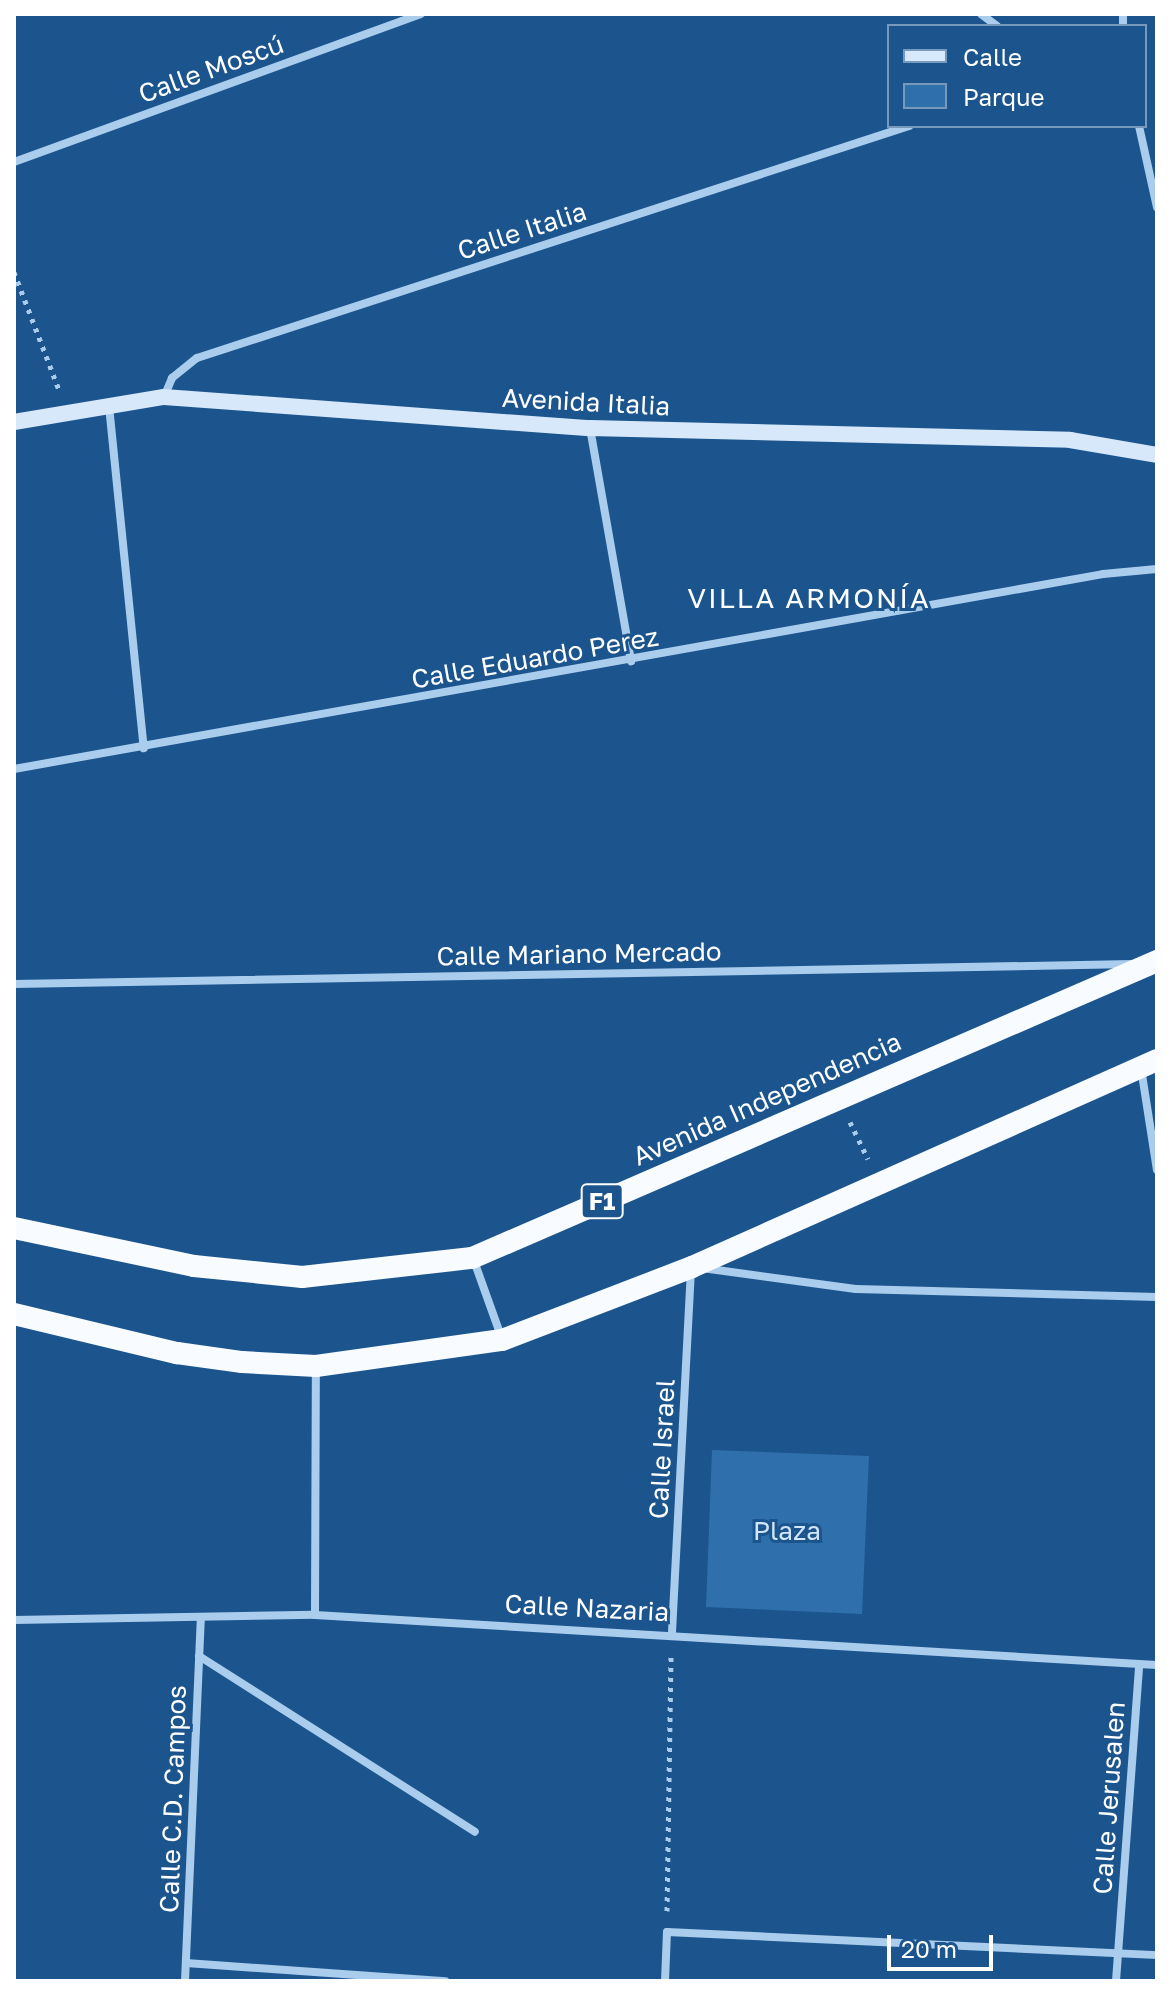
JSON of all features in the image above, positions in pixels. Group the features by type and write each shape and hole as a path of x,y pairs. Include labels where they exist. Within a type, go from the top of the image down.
{"highway":[{"name":"Avenida Independencia","path":"14,1228 194,1266 302,1277 472,1258 1151,962"},
{"path":"14,1314 177,1353 316,1366 502,1340 692,1267 881,1186 1149,1063"}],"main road":[{"name":"Avenida Italia","path":"14,422 66,410 164,397 590,428 1070,440 1157,455"}],"street":[{"name":"Calle Moscú","path":"14,162 421,14"},
{"name":"Calle Italia","path":"164,397 172,378 197,358 903,128"},
{"path":"1139,128 1157,207"},
{"path":"108,403 144,748"},
{"path":"590,428 631,661"},
{"name":"Calle Eduardo Perez","path":"14,769 631,661 1103,574 1157,569"},
{"name":"Calle Mariano Mercado","path":"14,984 1151,962"},
{"path":"1149,1063 1157,1170"},
{"path":"472,1258 502,1340"},
{"path":"692,1267 856,1289 1157,1297"},
{"name":"Calle Israel","path":"672,1632 692,1267"},
{"path":"315,1615 316,1366"},
{"name":"Calle Nazaria","path":"14,1620 315,1615 672,1632 1157,1665"},
{"name":"Calle C.D. Campos","path":"185,1981 201,1618"},
{"path":"199,1656 475,1832"},
{"name":"Calle Jerusalen","path":"1116,1981 1139,1666"},
{"path":"665,1981 667,1932 1157,1955"},
{"path":"186,1963 445,1981"}],"path":[{"path":"14,272 66,410"},
{"path":"839,1098 881,1186"},
{"path":"667,1932 672,1632"}],"green space":[{"name":"Plaza","path":"712,1450 869,1456 862,1614 706,1607"}],"district":[{"name":"VILLA ARMONÍA","path":"809,598"}]}
